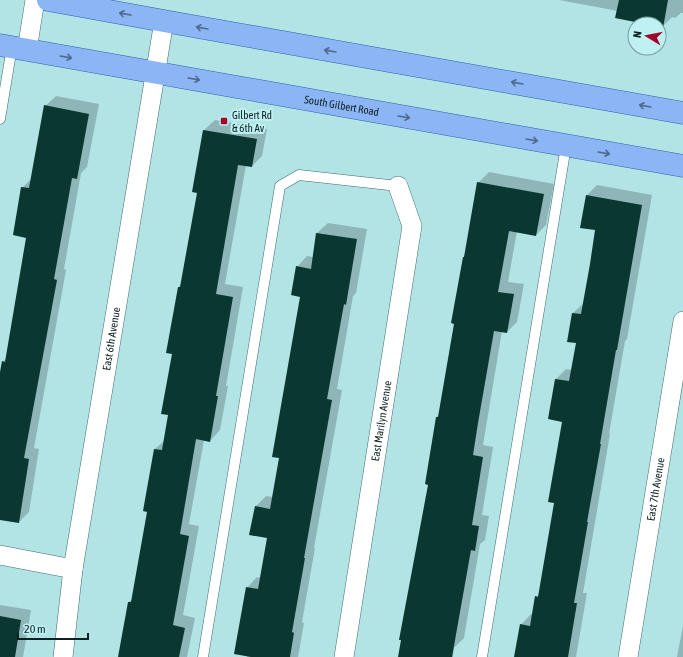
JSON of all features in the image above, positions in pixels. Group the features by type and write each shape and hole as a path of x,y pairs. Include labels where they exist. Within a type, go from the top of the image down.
{"main road":[{"path":"48,0 683,113"},
{"name":"South Gilbert Road","path":"13,47 683,166"}],"street":[{"path":"13,47 35,0"},
{"name":"East 6th Avenue","path":"63,657 73,568 164,21"},
{"name":"East Marilyn Avenue","path":"344,657 412,226 398,186"},
{"name":"East 7th Avenue","path":"628,657 683,320"},
{"path":"0,555 73,568"}],"lane":[{"path":"0,119 13,47"},
{"path":"482,657 566,146"},
{"path":"203,657 280,186 299,175 398,186"}],"building":[{"path":"619,0 668,0 665,16 627,16 627,20 615,18"},
{"path":"44,105 89,114 77,179 72,178 54,279 57,280 24,458 29,459 19,523 0,520 0,372 2,361 5,362 26,238 13,235 21,187 29,188"},
{"path":"203,130 257,139 252,167 238,165 216,294 233,297 216,396 218,396 210,442 196,439 180,534 189,536 173,625 185,628 179,657 118,657 128,602 131,602 147,512 143,511 154,449 162,450 168,415 161,414 172,354 166,353 197,193 192,192"},
{"path":"477,182 544,194 536,236 509,231 498,292 514,294 507,333 494,331 478,423 473,455 483,457 472,525 479,526 475,551 471,550 452,657 398,657 401,640 399,640 428,485 425,484 436,417 438,417 454,324 451,323"},
{"path":"586,195 642,205 587,522 574,603 577,603 568,657 514,657 520,624 530,626 535,596 538,597 554,503 548,502 562,422 548,419 555,379 569,381 576,343 567,342 572,313 581,314 590,264 595,230 580,228"},
{"path":"316,233 357,239 346,305 344,304 327,399 332,400 304,558 292,632 294,633 290,657 251,657 234,654 246,587 258,589 267,538 249,535 255,506 270,509 279,458 272,457 300,297 291,295 296,266 311,269"},
{"path":"0,616 21,620 15,657 0,657"}],"place":[{"name":"Gilbert Rd & 6th Av","path":"224,121"}]}
